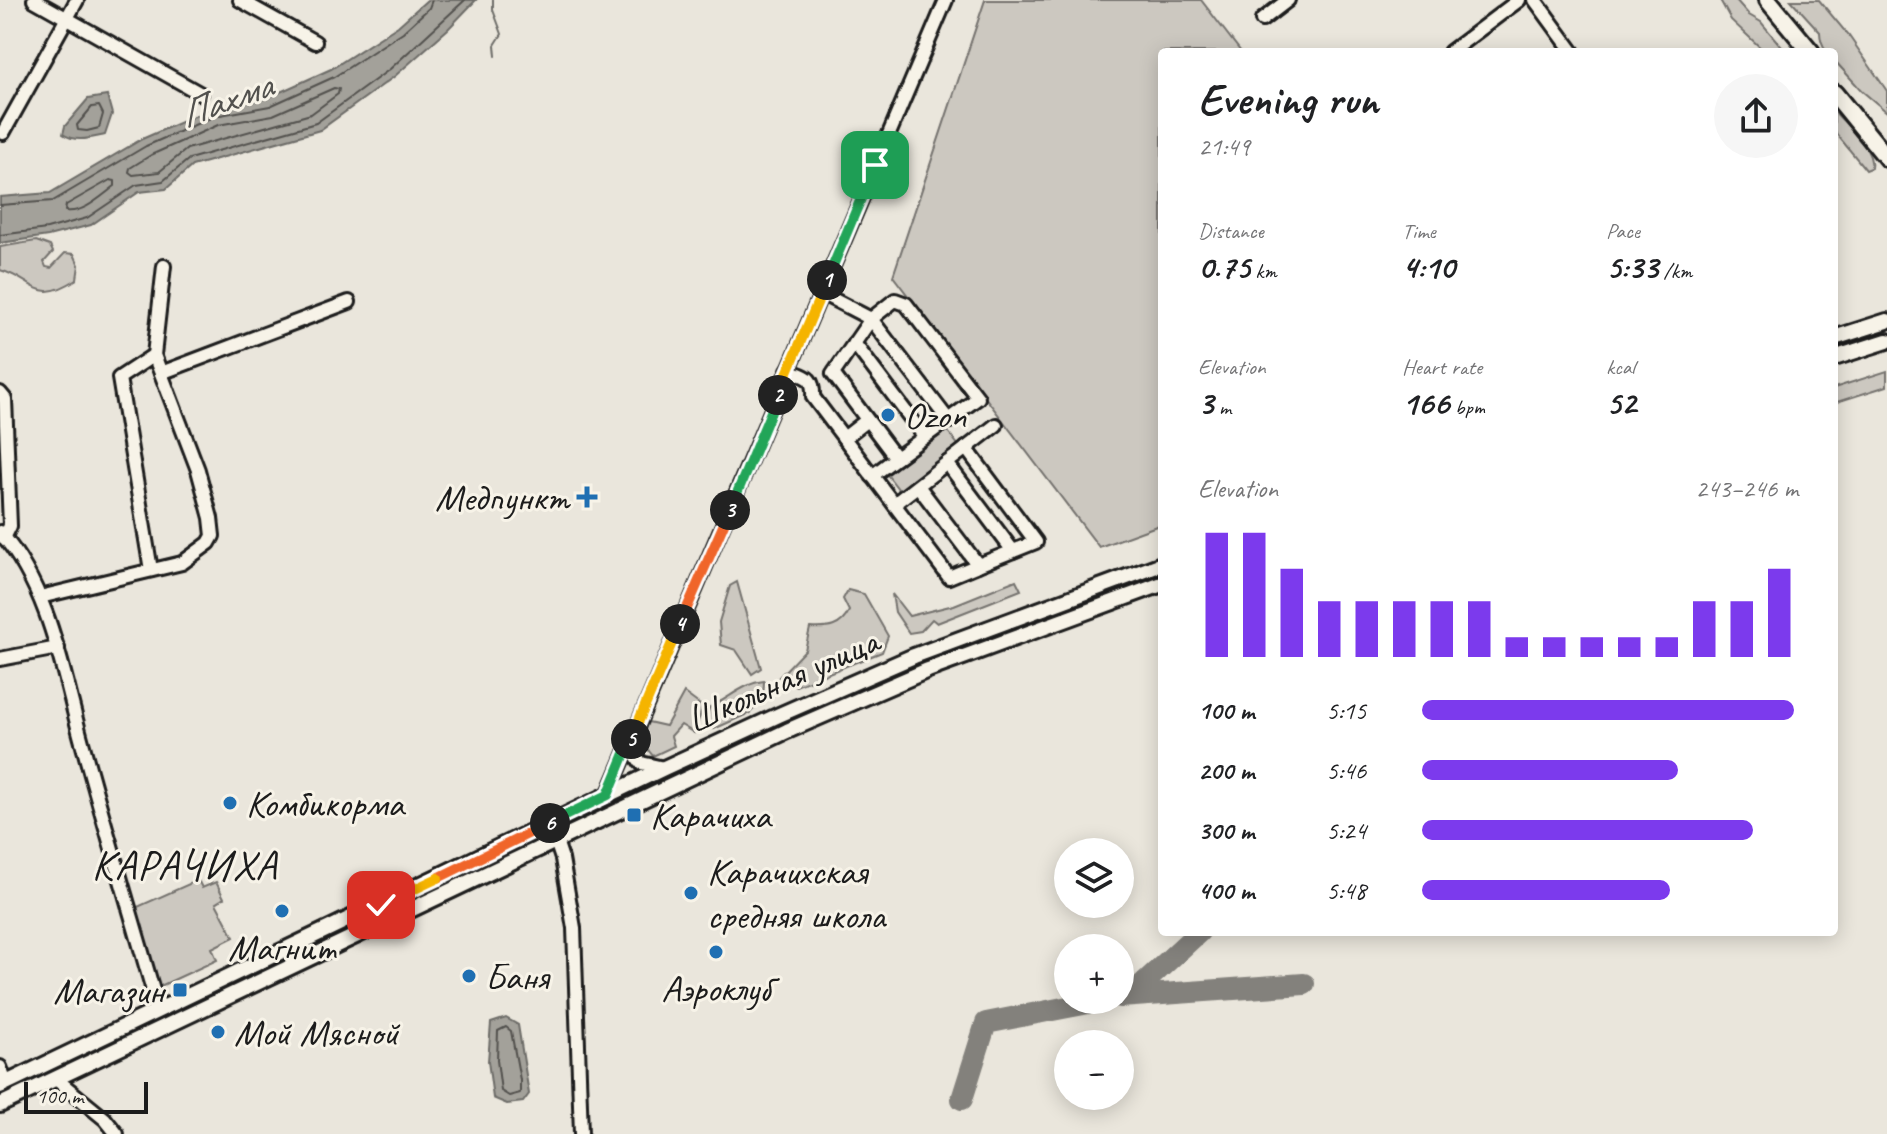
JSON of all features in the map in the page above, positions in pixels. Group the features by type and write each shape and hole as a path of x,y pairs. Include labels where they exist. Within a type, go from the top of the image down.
{"highway":[{"path":"1757,0 1797,48"},
{"path":"1768,0 1808,48"},
{"path":"1838,85 1887,145"},
{"path":"1838,98 1887,158"}],"main road":[{"path":"1838,337 1887,321"},
{"path":"1838,357 1887,341"},
{"name":"Школьная улица","path":"3,1085 664,768 914,656 1158,565"},
{"name":"Школьная улица","path":"0,1105 787,731 921,673 1158,585"},
{"path":"914,656 921,673"},
{"path":"608,795 615,811"},
{"path":"162,1009 169,1024"},
{"path":"48,1064 56,1079"}],"street":[{"path":"34,0 201,94"},
{"path":"3,133 77,0"},
{"path":"240,0 315,42"},
{"path":"608,795 946,0"},
{"path":"1262,20 1288,0"},
{"path":"1455,48 1519,0"},
{"path":"1535,0 1570,48"},
{"path":"40,597 182,563 209,543 213,536 198,470 154,355 164,266"},
{"path":"821,293 871,319 949,421"},
{"path":"814,384 833,374 871,319 895,300 906,304 978,398 872,476"},
{"path":"161,373 349,302"},
{"path":"854,343 924,436"},
{"path":"151,570 119,378 154,355"},
{"path":"788,370 810,379 814,384 813,397 949,577 1036,542 966,448"},
{"path":"833,374 896,458"},
{"path":"0,393 5,399 10,526 2,535 29,573 58,648 118,874 154,994 162,1009"},
{"path":"844,438 867,420"},
{"path":"894,504 996,425"},
{"path":"947,463 1013,551"},
{"path":"918,486 978,565"},
{"path":"0,659 58,648"},
{"path":"631,741 641,763 664,768"},
{"path":"550,823 562,859 574,928 581,1134"},
{"path":"0,1067 3,1085"},
{"path":"56,1079 105,1119 117,1134"}],"shaded area":[{"path":"985,0 1201,0 1238,48 1158,48 1158,525 1099,547 893,276"},
{"path":"1720,0 1736,0 1749,15 1761,22 1783,48 1761,48 1731,20"},
{"path":"1791,0 1819,0 1849,36 1887,91 1887,112 1838,64 1838,48 1825,48 1820,32"},
{"path":"1838,115 1869,153 1871,168 1866,170 1838,136"},
{"path":"36,241 50,246 53,252 44,262 46,267 51,268 65,253 74,254 79,265 77,279 63,287 44,291 0,270 0,247"},
{"path":"1887,371 1887,386 1838,402 1838,387"},
{"path":"944,426 961,449 902,494 882,468"},
{"path":"1158,571 1158,578 929,662 925,661 927,657"},
{"path":"1016,580 1021,590 937,623 932,619 921,631 909,633 895,612 892,594 909,616 954,605"},
{"path":"737,582 761,668 752,674 736,650 721,645 719,622 730,586"},
{"path":"848,590 864,594 888,636 882,652 796,686 779,677 805,650 810,628 833,626 846,617 849,611 843,599"},
{"path":"910,665 912,671 629,798 626,795 627,792"},
{"path":"764,681 763,699 750,713 714,729 705,718 710,707 743,688"},
{"path":"684,693 703,707 694,733 681,725 671,736 674,746 653,756 644,740 648,722 666,726"},
{"path":"547,831 548,836 260,975 257,970"},
{"path":"198,880 202,888 216,882 224,898 216,903 234,937 212,948 217,960 156,988 133,909"}],"water":[{"name":"Пахма","path":"427,0 476,0 395,76 320,130 192,166 166,189 139,192 91,225 48,236 0,243 0,197 50,193 142,139 213,108 267,98 331,69 398,26"},
{"path":"107,96 112,114 105,135 78,139 63,134 65,126 88,99"},
{"path":"506,1018 518,1025 529,1094 523,1102 507,1104 493,1098 488,1061 491,1023"}],"waterway":[{"path":"493,0 493,10 502,34 495,45 496,56"}],"taxiway":[{"path":"1134,992 1195,936"},
{"path":"1134,996 1304,984"},
{"path":"962,1099 986,1023 1054,1010"}],"place":[{"name":"Ozon","path":"888,415"},
{"name":"Медпункт","path":"587,497"},
{"name":"Комбикорма","path":"230,803"},
{"name":"Карачиха","path":"634,815"},
{"name":"Карачихская средняя школа","path":"691,893"},
{"name":"Магнит","path":"282,911"},
{"name":"Аэроклуб","path":"716,952"},
{"name":"Баня","path":"469,976"},
{"name":"Магазин","path":"180,990"},
{"name":"Мой Мясной","path":"218,1032"}],"district":[{"name":"КАРАЧИХА","path":"185,864"}],"route":[{"path":"381,905 608,795 875,165"}]}
